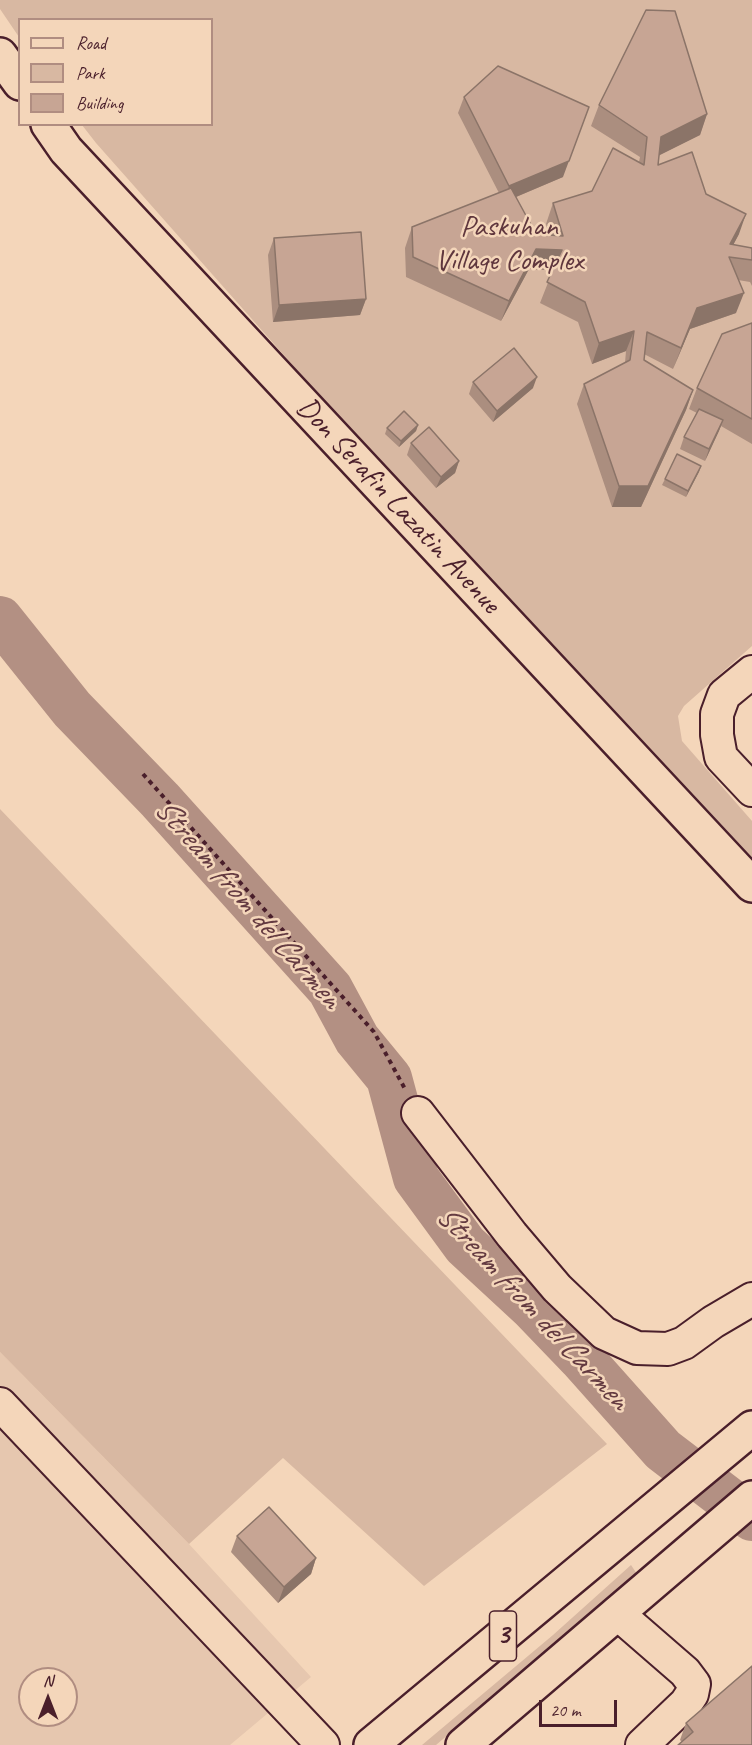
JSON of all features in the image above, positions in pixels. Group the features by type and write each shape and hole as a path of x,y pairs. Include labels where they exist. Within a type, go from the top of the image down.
{"main road":[{"path":"0,55 18,80"},
{"name":"Don Serafin Lazatin Avenue","path":"49,126 66,150 752,885"},
{"name":"3","path":"371,1745 752,1428"},
{"name":"3","path":"477,1740 617,1613 752,1498"}],"lane":[{"path":"752,672 724,695 717,714 717,735 721,757 752,790"},
{"path":"418,1113 512,1236 556,1288 604,1333 637,1348 668,1349 684,1343 713,1322 752,1299"},
{"path":"7,1424 323,1745"},
{"path":"617,1613 685,1672 694,1684 692,1694 686,1703 642,1745"}],"path":[{"path":"143,774 374,1032 418,1113"}],"shaded area":[{"path":"0,1352 189,1544 311,1677 230,1745 0,1745"}],"green space":[{"name":"Paskuhan Village Complex","path":"0,0 752,0 752,646 684,706 678,716 682,741 752,821 752,864 405,492 83,126 213,126 213,18 18,18 18,36 0,9"},
{"path":"0,809 607,1444 424,1586 283,1458 189,1544 0,1352"},
{"path":"631,1565 637,1574 436,1745 422,1745 553,1635"}],"building":[{"path":"646,10 675,11 707,114 661,137 658,165 692,152 706,194 746,214 730,244 752,248 752,260 729,257 744,293 697,308 681,348 647,332 644,360 693,390 648,486 619,486 584,384 630,360 634,331 599,343 585,302 547,282 562,250 536,249 509,301 413,257 412,227 511,188 536,234 563,236 553,203 592,191 613,148 644,165 647,137 599,105"},
{"path":"498,66 589,107 569,161 509,186 464,97"},
{"path":"361,232 366,299 279,305 274,238"},
{"path":"752,323 752,419 697,388 722,334"},
{"path":"514,348 537,377 497,411 473,382"},
{"path":"699,409 723,420 709,449 684,437"},
{"path":"404,411 418,425 401,441 387,428"},
{"path":"429,427 459,461 441,477 411,443"},
{"path":"677,454 701,466 688,491 665,479"},
{"path":"269,1507 316,1558 284,1587 237,1536"},
{"path":"752,1666 752,1745 678,1745 693,1732 686,1723"}],"waterway":[{"name":"Stream from del Carmen","path":"0,619 72,709 160,800 330,989 357,1039 389,1078 416,1178 465,1245 532,1307 663,1450 752,1518"}]}
